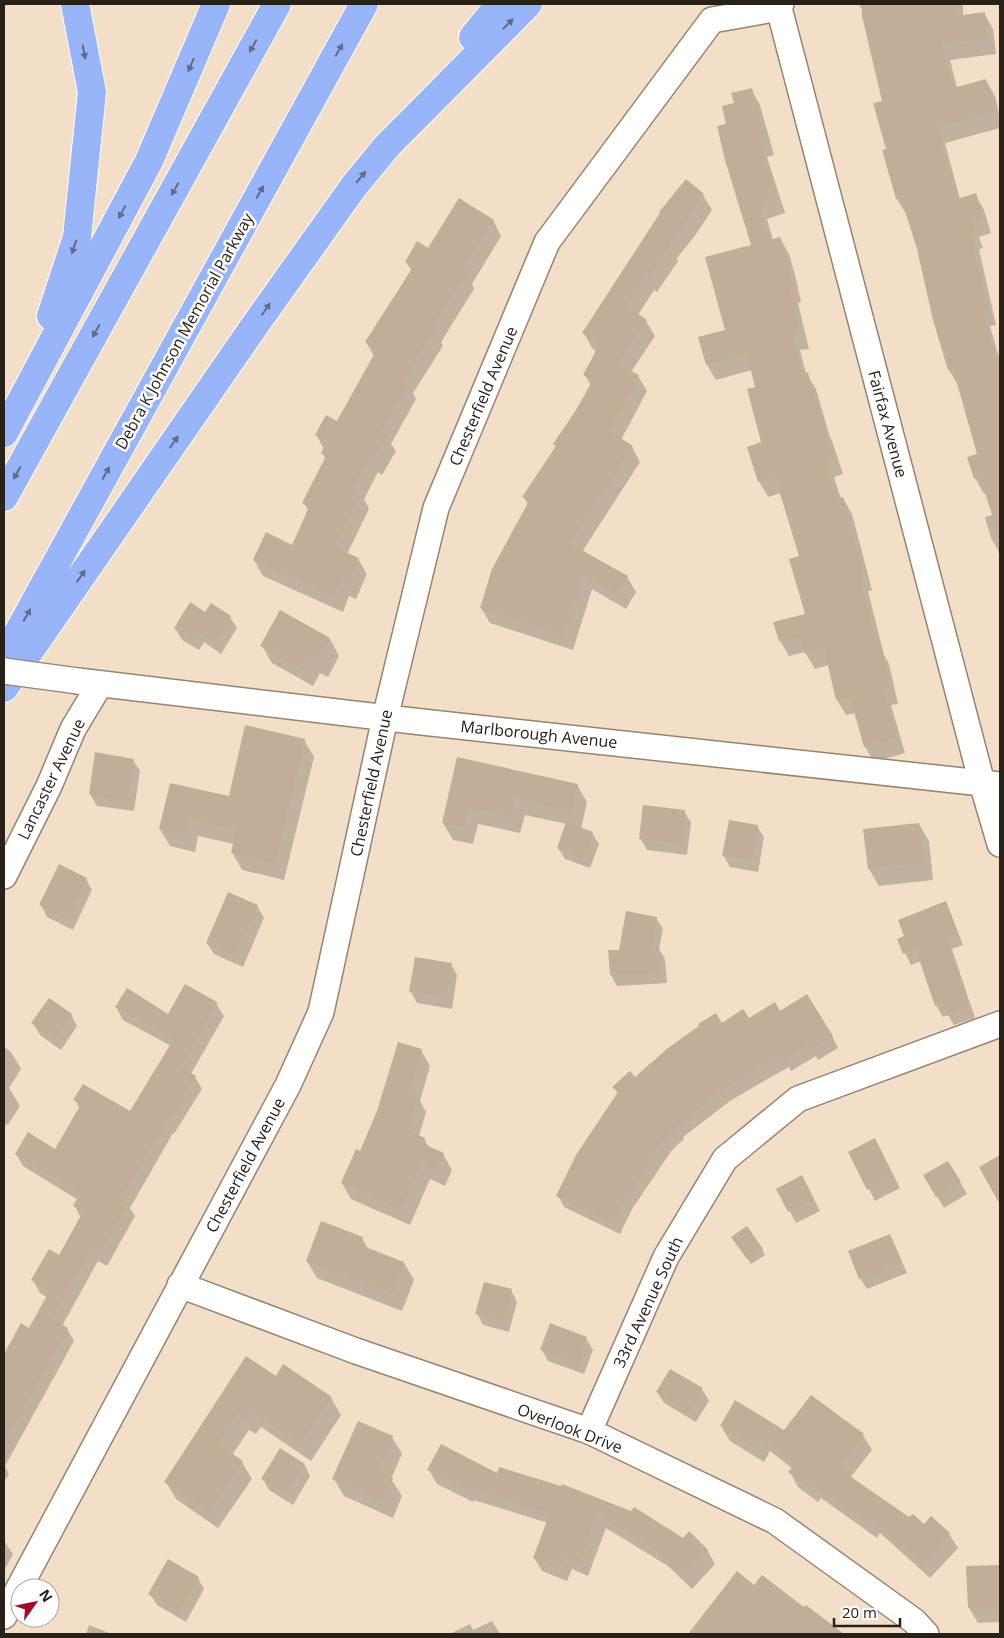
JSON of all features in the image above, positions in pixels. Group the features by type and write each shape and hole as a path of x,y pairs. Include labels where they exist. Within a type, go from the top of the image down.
{"highway":[{"path":"26,389 77,237 92,92 75,4"},
{"path":"4,433 149,162 216,4"},
{"path":"4,498 277,4"},
{"name":"Debra K Johnson Memorial Parkway","path":"4,658 364,4"},
{"path":"388,146 425,94 500,4"},
{"path":"4,688 255,325 354,186 388,146 528,4"}],"street":[{"name":"Chesterfield Avenue","path":"4,1616 288,1085 321,1012 385,718 436,508 547,242 712,20 780,6"},
{"name":"Fairfax Avenue","path":"780,6 991,784 1000,844"},
{"name":"Marlborough Avenue","path":"4,671 385,718 991,784"},
{"name":"Lancaster Avenue","path":"4,876 49,786 73,729 89,682"},
{"name":"33rd Avenue South","path":"588,1431 666,1257 725,1159 798,1099 1000,1024"},
{"name":"Overlook Drive","path":"180,1285 356,1351 588,1431 776,1521 914,1621 926,1634"}],"building":[{"path":"862,4 955,4 956,16 985,12 988,38 942,44 953,88 986,79 995,112 937,127 957,199 976,193 983,218 972,221 975,233 971,234 988,309 982,311 1000,373 1000,527 996,527 980,477 974,479 967,457 977,454 953,369 948,370 933,320 917,249 901,198 896,199 882,150 886,149 873,103 882,101 862,16"},
{"path":"752,88 766,140 759,141 777,197 759,203 770,240 780,237 786,258 793,286 789,287 800,333 792,335 802,374 808,372 822,424 824,424 835,459 826,461 837,499 843,497 849,517 864,574 860,576 878,647 881,647 890,688 883,690 897,737 864,747 850,697 836,700 824,649 805,654 800,636 779,641 773,622 805,614 789,559 799,556 775,477 758,482 747,447 761,442 747,389 755,387 747,354 706,365 698,337 725,330 705,257 751,245 725,160 717,126 726,124 722,106 734,103 731,93"},
{"path":"686,179 704,194 686,222 668,243 671,245 649,278 645,276 626,306 647,320 618,364 639,375 610,431 633,446 569,543 628,576 617,594 584,575 564,636 480,608 492,569 529,501 522,497 556,446 553,444 593,380 583,375 599,345 582,333 659,212"},
{"path":"459,198 494,220 462,270 466,273 432,328 435,330 403,380 408,382 381,432 388,435 373,460 369,458 353,488 361,493 334,547 359,558 347,584 341,581 334,597 253,560 266,532 292,545 309,507 302,503 326,456 321,453 327,441 315,435 326,415 337,421 377,349 365,342 413,267 405,262 417,241 428,248"},
{"path":"190,602 205,612 211,603 231,616 215,643 197,632 192,640 174,628"},
{"path":"280,610 330,638 318,661 310,656 303,670 260,646"},
{"path":"245,725 305,739 275,863 231,853 236,830 189,819 185,835 159,829 170,783 229,796"},
{"path":"95,752 134,759 127,801 89,794"},
{"path":"457,757 578,784 572,811 515,798 511,817 469,807 464,828 442,823"},
{"path":"643,805 685,810 681,844 639,839"},
{"path":"729,820 758,825 752,861 722,856"},
{"path":"566,822 593,832 584,858 557,848"},
{"path":"919,823 924,862 868,869 863,829"},
{"path":"59,864 87,878 67,919 39,905"},
{"path":"228,892 258,905 236,956 206,943"},
{"path":"946,901 958,933 946,938 970,1006 947,1014 943,1003 935,1006 916,950 903,954 897,939 904,936 898,920"},
{"path":"626,911 657,917 652,947 659,946 661,972 610,975 608,950 619,950"},
{"path":"415,957 452,963 446,998 409,992"},
{"path":"185,984 217,1002 181,1067 196,1076 166,1122 121,1199 129,1203 100,1254 91,1249 52,1319 68,1328 4,1443 4,1354 21,1323 29,1328 50,1290 31,1280 49,1249 59,1255 83,1212 73,1206 80,1194 15,1154 28,1132 55,1149 81,1104 73,1100 83,1084 130,1111 173,1040 115,1007 127,988 168,1014"},
{"path":"807,994 833,1036 811,1049 808,1045 784,1060 781,1056 758,1069 724,1089 677,1126 665,1138 626,1197 613,1223 556,1196 576,1155 618,1092 612,1087 630,1071 635,1077 668,1048 699,1026 698,1024 716,1013 722,1023 743,1009 749,1018 775,1002 780,1011"},
{"path":"49,998 72,1014 54,1039 31,1023"},
{"path":"398,1042 422,1049 409,1093 418,1096 407,1130 425,1138 423,1144 444,1153 436,1171 421,1164 401,1210 341,1183 356,1149 360,1151 377,1111"},
{"path":"875,1138 894,1177 867,1190 848,1152"},
{"path":"1000,1155 1000,1205 979,1167"},
{"path":"948,1161 961,1182 936,1197 923,1175"},
{"path":"802,1175 814,1199 788,1212 776,1189"},
{"path":"321,1221 363,1237 360,1245 404,1262 393,1294 306,1261"},
{"path":"747,1226 763,1249 747,1259 731,1237"},
{"path":"890,1234 902,1262 859,1279 848,1251"},
{"path":"484,1282 512,1289 503,1321 475,1314"},
{"path":"550,1323 587,1337 578,1363 540,1350"},
{"path":"246,1356 276,1376 283,1364 332,1397 301,1444 251,1410 246,1418 239,1413 218,1444 243,1461 208,1512 164,1482"},
{"path":"670,1369 703,1388 689,1412 656,1392"},
{"path":"811,1395 864,1434 838,1468 909,1517 913,1514 924,1524 931,1516 950,1533 922,1565 872,1519 868,1524 812,1485 809,1488 788,1472 795,1464 761,1438 755,1448 720,1426 735,1400 784,1430"},
{"path":"358,1421 393,1436 378,1471 393,1478 383,1502 332,1479"},
{"path":"441,1444 497,1473 499,1467 561,1486 562,1484 631,1511 634,1507 683,1538 689,1531 708,1550 683,1576 659,1552 598,1515 580,1562 564,1556 559,1568 533,1558 550,1513 466,1486 464,1489 427,1470"},
{"path":"280,1448 305,1464 286,1494 261,1479"},
{"path":"168,1559 199,1577 179,1612 148,1594"},
{"path":"1000,1565 1000,1607 968,1608 966,1566"},
{"path":"737,1571 754,1585 762,1575 844,1634 688,1634"}]}
